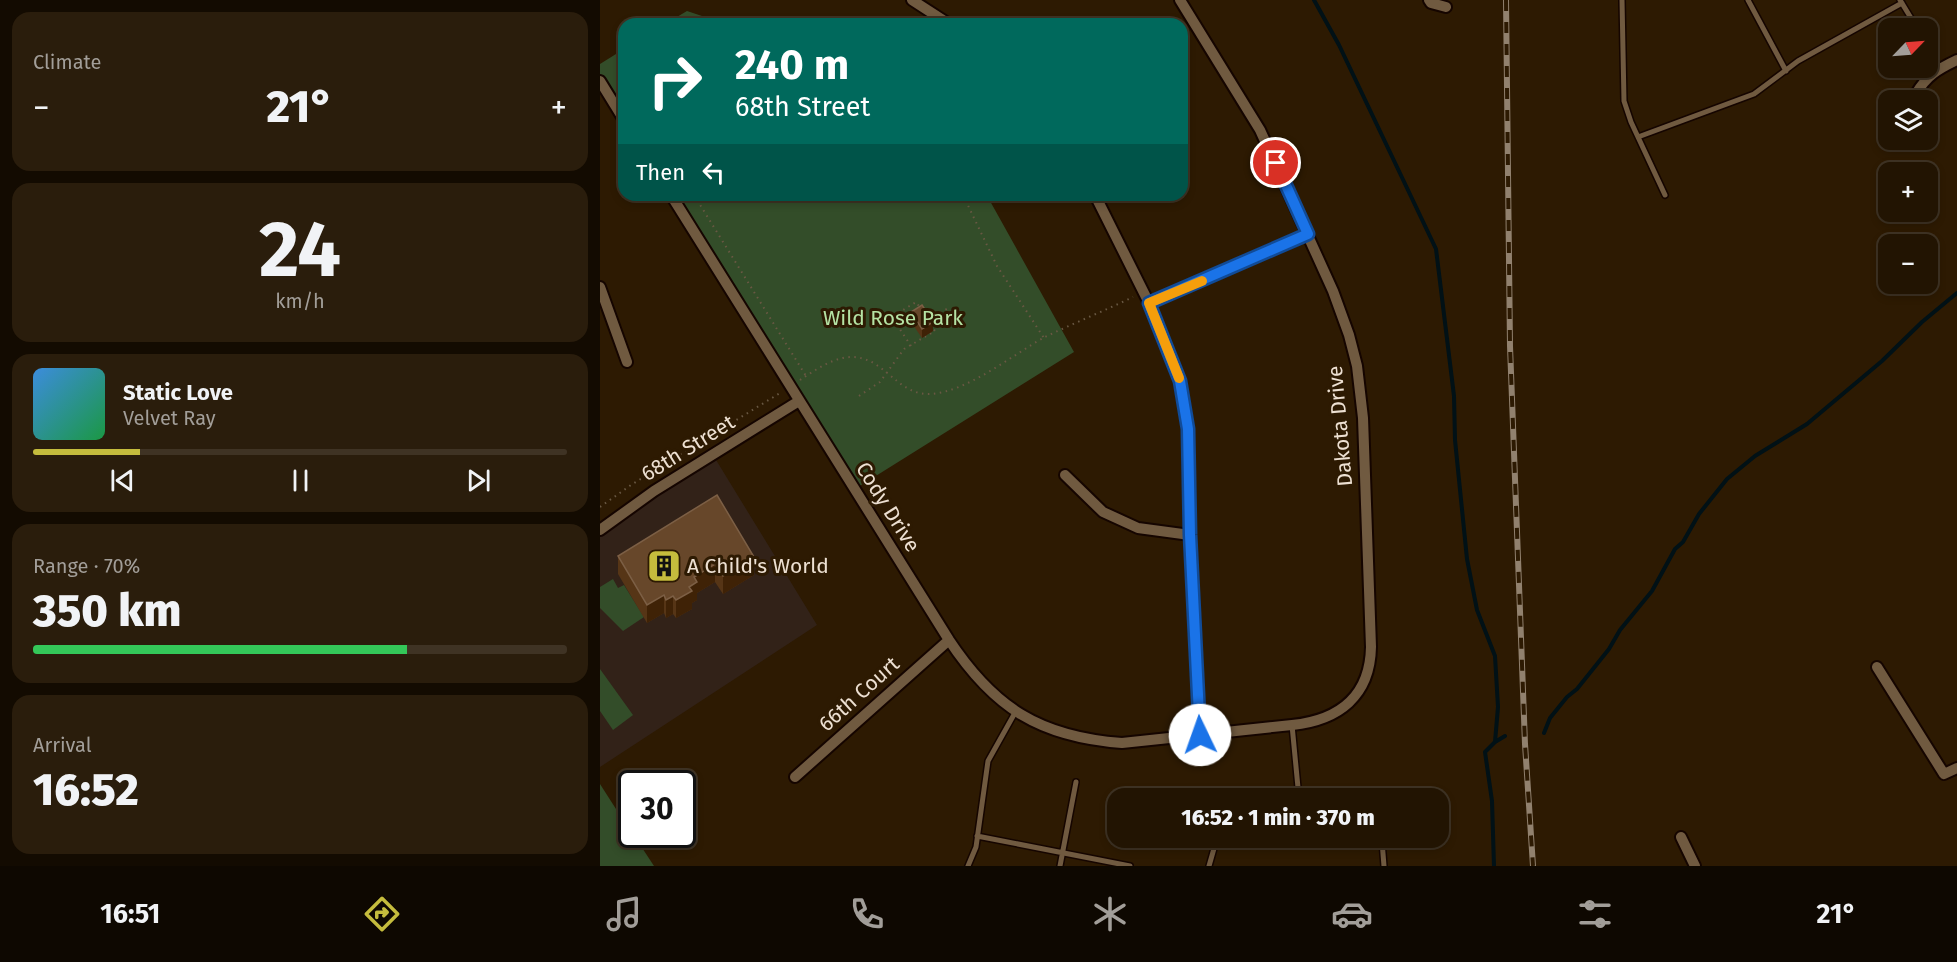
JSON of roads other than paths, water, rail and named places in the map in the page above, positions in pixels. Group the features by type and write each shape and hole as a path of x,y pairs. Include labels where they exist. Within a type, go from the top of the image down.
{"street":[{"path":"912,0 940,18"},
{"name":"Dakota Drive","path":"1180,0 1260,130 1339,305 1357,366 1361,397 1371,651 1370,665 1365,680 1348,703"},
{"path":"1429,0 1431,3 1446,7"},
{"path":"1938,69 1957,60"},
{"path":"1918,90 1927,78"},
{"path":"600,81 618,110"},
{"name":"Cody Drive","path":"675,201 948,640 980,682 1016,711 1046,727 1068,735 1095,741 1122,743 1292,725 1320,720 1336,713 1348,703"},
{"path":"1098,201 1149,303 1180,381 1188,429 1190,535 1200,735"},
{"path":"1149,303 1308,234"},
{"path":"600,287 627,362"},
{"name":"68th Street","path":"600,530 654,491 799,401"},
{"path":"1065,475 1103,512 1138,528 1190,535"},
{"name":"66th Court","path":"795,777 948,640"},
{"path":"1877,667 1944,774 1957,768"},
{"path":"1681,837 1695,866"}],"lane":[{"path":"1622,0 1624,101 1665,195"},
{"path":"1748,0 1786,71"},
{"path":"1638,137 1754,94 1811,53 1901,2 1911,18"},
{"path":"968,866 976,847 988,761 1016,711"},
{"path":"1292,725 1298,788"},
{"path":"1059,866 1076,782"},
{"path":"977,836 1130,866"},
{"path":"1209,866 1214,848"},
{"path":"1383,848 1384,866"}],"waterway":[{"path":"1314,0 1339,45 1436,249 1454,396 1455,440 1467,559 1477,610 1495,656 1498,707 1495,742"},
{"path":"1544,733 1550,718 1567,697 1577,689 1652,591 1675,549 1683,542 1699,514 1727,479 1755,456 1807,424 1882,361 1922,322 1957,293"},
{"path":"1494,866 1492,801 1485,752 1505,736"}],"railway":[{"path":"1506,0 1510,346 1525,744 1533,866"}],"place":[{"name":"A Child's World","path":"664,566"}],"park label":[{"name":"Wild Rose Park","path":"893,318"}]}
